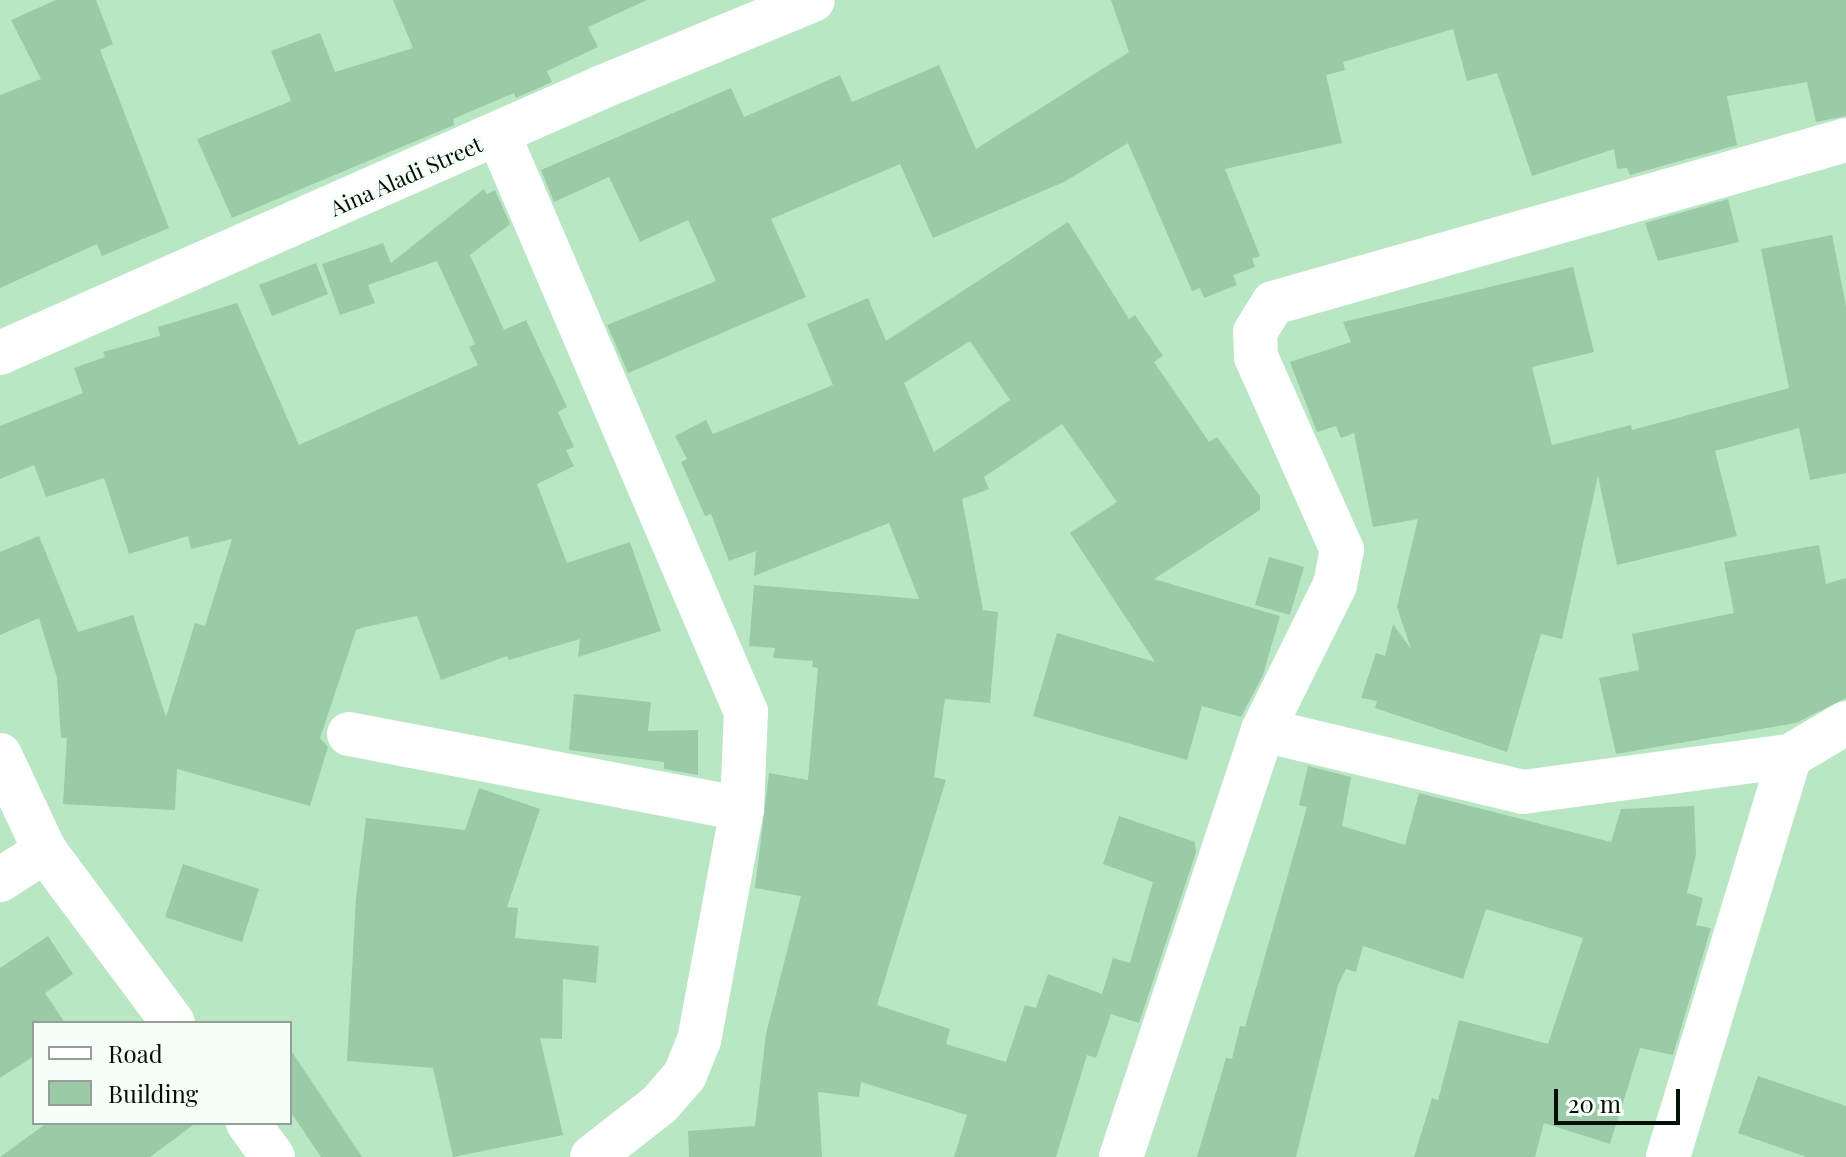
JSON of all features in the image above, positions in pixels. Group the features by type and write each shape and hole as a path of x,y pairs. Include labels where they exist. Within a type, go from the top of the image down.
{"street":[{"name":"Aina Aladi Street","path":"0,353 499,136 602,87 813,0"},
{"path":"499,136 746,712 742,809 699,1040 685,1075 660,1104 592,1157"},
{"path":"1121,1157 1263,730 1335,585 1342,550 1256,357 1255,332 1273,303 1846,140"},
{"path":"1263,730 1523,792 1790,756 1846,723"},
{"path":"349,734 742,809"},
{"path":"0,755 45,851 172,1021"},
{"path":"1668,1157 1790,756"},
{"path":"0,880 45,851"},
{"path":"249,1125 273,1157"}],"building":[{"path":"56,0 96,0 113,44 100,50 169,228 102,256 97,244 0,288 0,95 41,79 11,20"},
{"path":"393,0 647,0 588,27 598,47 547,71 552,82 516,98 514,93 453,119 454,125 232,218 197,139 291,101 271,51 320,33 335,72 413,48"},
{"path":"1111,0 1846,0 1846,116 1816,122 1807,82 1727,96 1737,145 1630,175 1627,168 1617,169 1614,149 1532,176 1497,73 1467,81 1453,29 1343,62 1345,70 1326,75 1342,143 1225,169 1260,256 1252,259 1255,267 1233,275 1237,285 1204,298 1200,288 1192,291 1128,143 1064,182 933,238 900,164 771,219 806,297 628,373 607,325 716,281 688,220 640,242 609,177 554,202 541,170 731,88 744,117 840,75 852,102 939,65 976,149 1129,52"},
{"path":"484,189 487,194 495,190 510,224 470,255 504,330 526,320 567,407 558,412 574,447 566,450 574,466 537,484 567,563 630,542 661,631 578,657 580,639 509,660 507,656 441,680 417,616 365,627 356,630 320,738 328,747 310,806 177,769 175,810 63,804 67,738 61,738 57,678 39,618 0,635 0,552 39,536 78,632 133,615 166,717 195,623 205,626 232,539 191,549 188,536 129,554 104,478 46,497 34,465 0,479 0,426 83,393 74,368 105,357 103,352 160,336 158,327 237,303 299,445 478,365 469,347 475,344 437,261 368,285 375,303 340,315 322,264 383,243 391,263"},
{"path":"1728,199 1739,242 1658,261 1645,223"},
{"path":"1068,222 1129,319 1135,315 1163,356 1154,362 1209,442 1217,437 1260,496 1260,510 1154,579 1280,616 1263,675 1241,717 1202,706 1187,760 1033,716 1057,633 1155,662 1070,533 1117,502 1062,424 984,477 989,489 962,499 983,610 998,612 990,703 945,699 934,777 946,780 877,1005 950,1029 946,1044 1006,1062 1025,1005 1036,1008 1048,974 1102,994 1113,958 1130,963 1153,882 1103,864 1119,816 1195,842 1196,852 1139,1023 1111,1014 1096,1058 1087,1055 1056,1157 954,1157 967,1115 861,1082 859,1097 818,1092 822,1157 689,1157 688,1131 755,1126 766,1034 801,896 755,888 769,773 808,780 818,668 812,667 813,661 773,658 775,648 749,646 754,585 919,599 889,523 754,576 756,551 729,561 711,514 705,516 681,462 687,459 675,436 706,420 713,434 833,385 807,324 868,298 886,341","holes":["970,341 1010,400 934,452 904,383"]},
{"path":"1832,235 1846,306 1846,473 1810,480 1799,428 1715,451 1737,536 1617,565 1598,476 1562,639 1541,634 1507,752 1375,708 1377,701 1361,698 1376,653 1385,656 1393,624 1411,649 1397,607 1418,519 1373,527 1354,433 1341,438 1336,426 1317,432 1290,362 1351,342 1343,322 1573,267 1594,352 1532,367 1552,445 1631,425 1632,430 1789,388 1761,249"},
{"path":"316,263 328,294 272,316 259,285"},
{"path":"1819,545 1826,584 1846,578 1846,698 1796,723 1616,754 1599,678 1639,670 1632,634 1734,613 1724,562"},
{"path":"1269,557 1304,567 1290,615 1255,605"},
{"path":"574,694 651,702 648,731 698,730 698,775 664,769 664,762 569,750"},
{"path":"1308,766 1351,777 1342,826 1405,845 1419,793 1611,842 1621,809 1694,806 1696,854 1687,893 1703,898 1696,925 1711,928 1673,1055 1640,1048 1610,1144 1544,1123 1535,1157 1414,1157 1432,1098 1438,1100 1459,1020 1548,1044 1583,938 1486,909 1463,979 1363,946 1356,972 1346,969 1338,985 1296,1157 1197,1157 1226,1058 1232,1059 1240,1026 1245,1027 1307,807 1299,805"},
{"path":"479,788 540,809 507,907 518,908 515,938 599,946 596,983 563,979 562,1039 540,1038 563,1135 453,1157 433,1068 347,1061 356,898 366,818 465,830"},
{"path":"183,864 259,889 242,942 165,917"},
{"path":"48,936 73,974 45,993 64,1021 32,1021 32,1057 0,1078 0,968"},
{"path":"292,1052 362,1157 321,1157 292,1114"},
{"path":"1758,1076 1846,1106 1846,1157 1806,1157 1738,1133"},
{"path":"44,1125 193,1125 150,1157 0,1157"}]}
